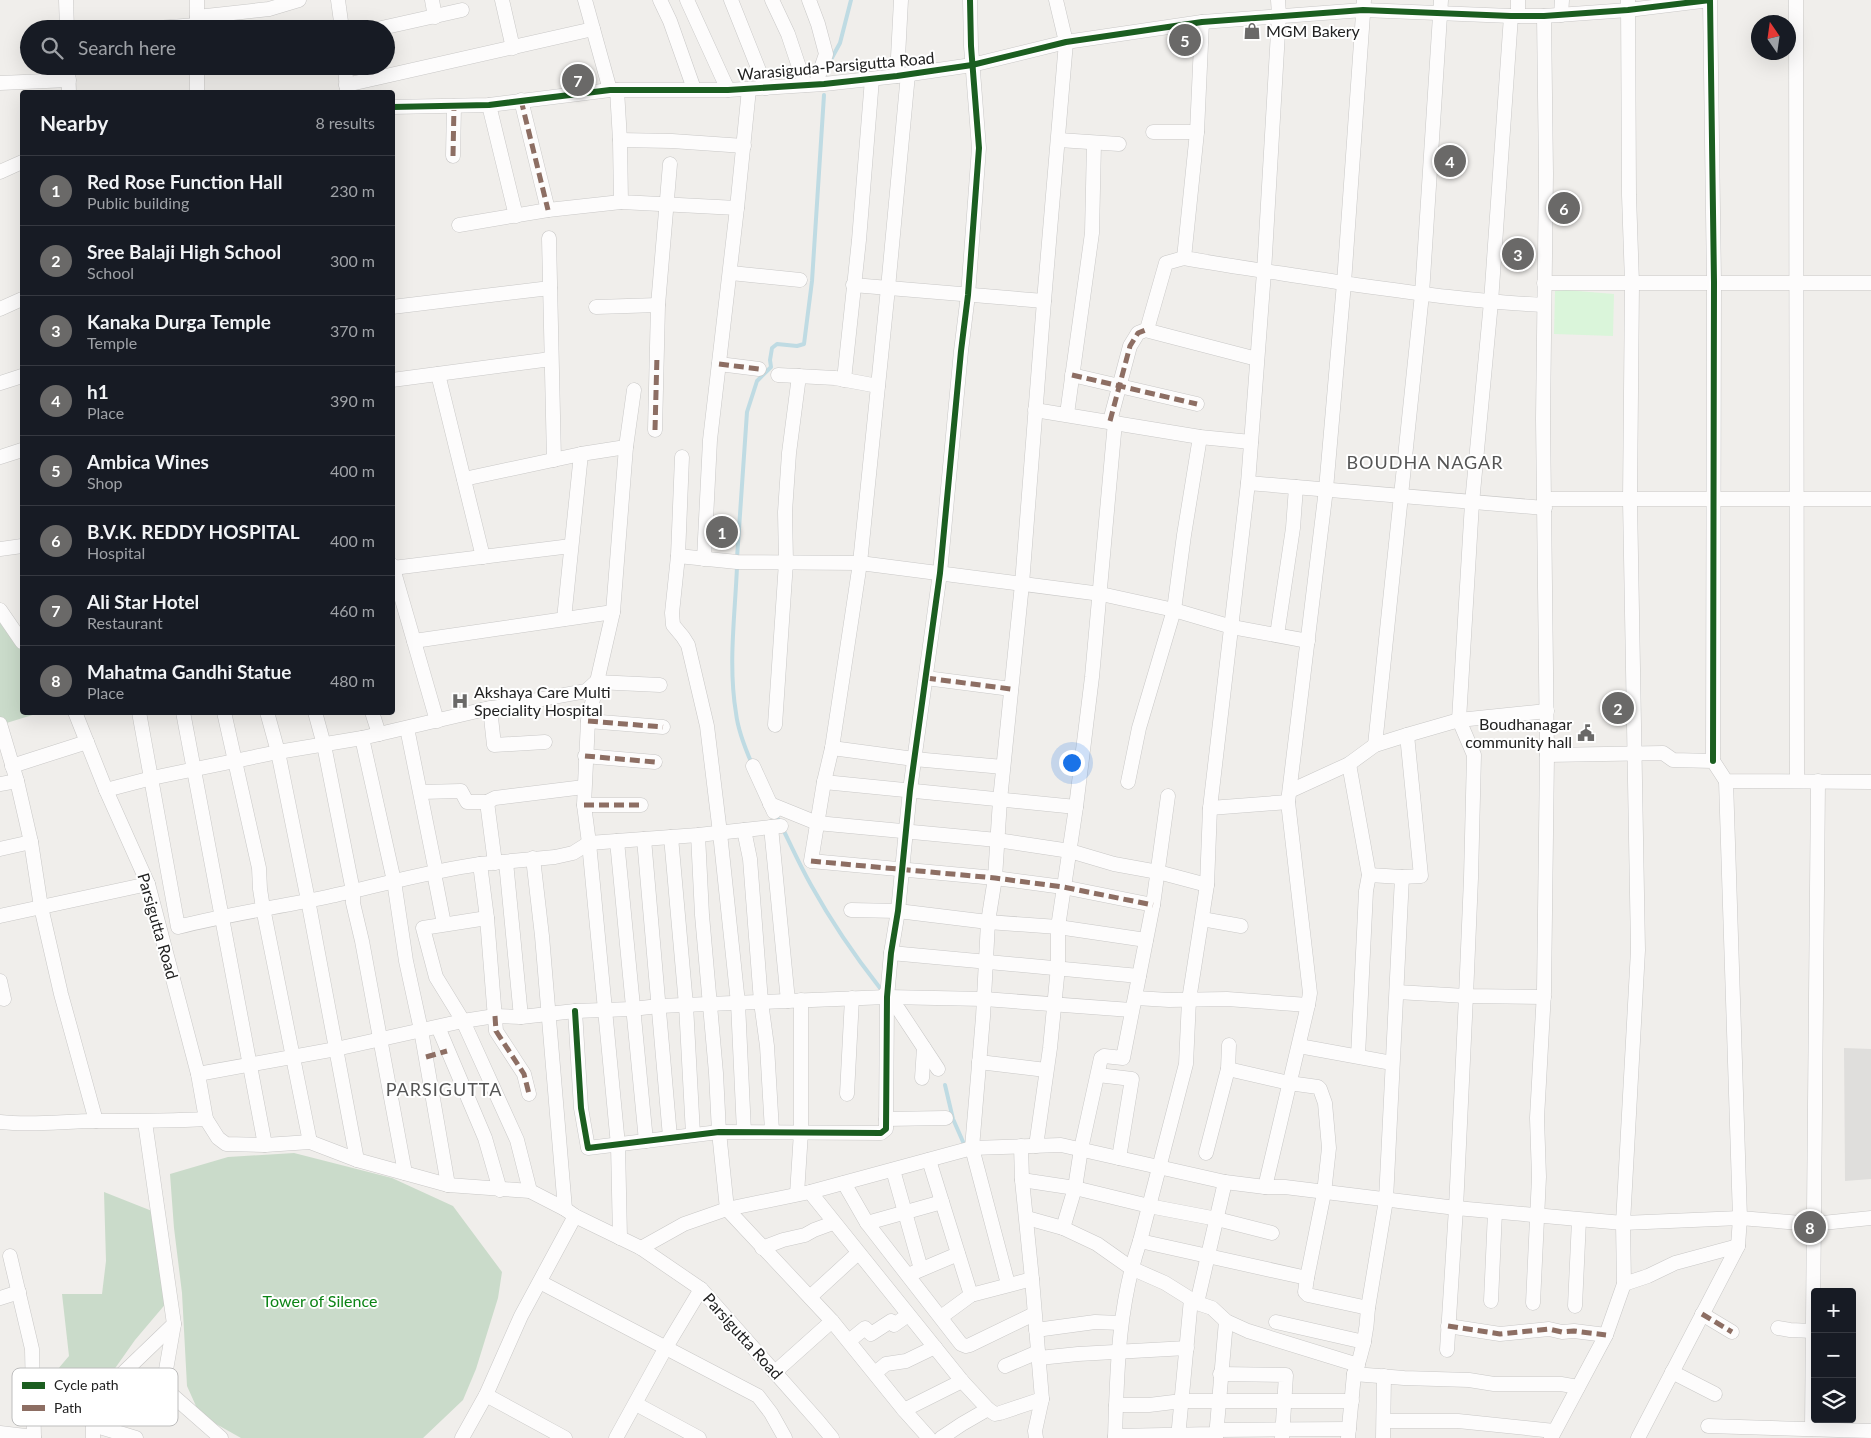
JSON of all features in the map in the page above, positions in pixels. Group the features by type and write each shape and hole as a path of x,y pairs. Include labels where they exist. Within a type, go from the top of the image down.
{"street":[{"path":"66,0 67,20"},
{"path":"197,0 197,20"},
{"path":"216,20 269,9 299,0"},
{"path":"338,0 341,20"},
{"path":"432,0 435,17"},
{"path":"504,0 513,48"},
{"path":"585,0 614,90 620,140 621,202"},
{"path":"660,0 670,21 694,89"},
{"path":"687,0 728,90"},
{"path":"731,0 766,88"},
{"path":"772,0 811,84"},
{"path":"809,0 826,54 811,84"},
{"path":"901,0 902,75 888,288 860,563 832,748 824,782 811,861 995,878 1063,887 1153,905"},
{"path":"575,1011 581,1108 588,1148 670,1136 719,1132 880,1133 886,1129 884,992 898,911 910,790 940,573 968,295 979,148 972,65 970,0"},
{"path":"1008,1284 972,1148 988,922 995,878 1000,800 1022,584 1059,140 1066,42 1056,0"},
{"path":"1278,0 1279,16 1264,272 1248,483 1210,808 1207,885 1189,1000 1186,1064 1140,1241 1131,1268 1121,1323 1115,1437 1213,1434 1349,1434 1356,1369 1368,1325 1368,1308 1386,1200 1402,877"},
{"path":"1447,1350 1466,996 1474,755 1459,720 1472,503 1515,16 1518,0"},
{"path":"1561,14 1562,0"},
{"path":"1638,1438 1738,1246 1740,1218 1726,781 1713,762 1714,282 1710,0"},
{"name":"Warasiguda-Parsigutta Road","path":"395,107 489,105 614,90 728,90 872,79 972,65 1066,42 1202,22 1279,16 1364,5 1440,6 1515,16 1544,16 1628,5 1710,0"},
{"path":"1796,0 1797,780"},
{"path":"1265,1187 1310,993 1289,796 1326,489 1344,283 1364,5"},
{"path":"1384,1421 1458,1421 1553,1434 1606,1335 1624,1284 1623,1223 1638,950 1630,500 1632,283 1628,195 1628,5"},
{"path":"1375,745 1422,294 1440,6"},
{"path":"395,25 462,10"},
{"path":"1533,1303 1539,1177 1537,1118 1544,997 1547,755 1543,419 1546,174 1544,16"},
{"path":"1184,258 1197,132 1202,22"},
{"path":"345,75 346,89 594,29"},
{"path":"197,75 197,90"},
{"path":"844,380 859,240 872,79"},
{"path":"0,82 69,80"},
{"path":"704,559 710,440 749,89"},
{"path":"521,100 548,210"},
{"path":"489,105 516,216"},
{"path":"453,156 454,106"},
{"path":"1153,132 1197,132"},
{"path":"620,140 672,140 744,146"},
{"path":"1059,140 1119,144"},
{"path":"1067,414 1092,233 1094,143"},
{"path":"0,172 20,163"},
{"path":"655,430 658,306 670,164"},
{"path":"459,225 548,210 621,202 737,208"},
{"path":"549,238 554,460"},
{"path":"1148,329 1166,263 1184,258 1264,272 1422,294 1544,306"},
{"path":"730,273 800,280"},
{"path":"1544,283 1871,283"},
{"path":"853,285 1044,302"},
{"path":"395,307 550,288"},
{"path":"0,309 20,300"},
{"path":"596,307 658,306"},
{"path":"1148,329 1151,333 1257,359"},
{"path":"1036,1146 1058,967 1058,927 1076,807 1101,594 1112,422 1118,385 1130,346 1138,333 1148,329"},
{"path":"395,380 551,359"},
{"path":"719,364 759,369"},
{"path":"438,374 483,557"},
{"path":"778,375 844,380 878,386"},
{"path":"1072,375 1197,404"},
{"path":"775,725 786,562 785,512 789,453 799,376"},
{"path":"0,383 20,377"},
{"path":"620,1238 618,1145 584,804 584,787 588,721 613,612 626,447 634,390"},
{"path":"1035,410 1200,437 1251,442"},
{"path":"1128,782 1138,728 1174,610 1200,437"},
{"path":"464,479 581,454 626,447"},
{"path":"0,457 20,451"},
{"path":"564,619 570,546 581,454"},
{"path":"682,457 678,556 672,613 673,624 688,645 707,726 738,1003 744,1132"},
{"path":"1248,483 1472,503 1545,504 1630,500 1796,498 1871,499"},
{"path":"1277,635 1293,528 1296,487"},
{"path":"0,549 20,546"},
{"path":"395,567 570,546"},
{"path":"678,556 737,562 860,563 1101,594 1174,610 1232,627 1308,641"},
{"path":"395,574 414,641 433,722"},
{"path":"0,610 17,625"},
{"path":"414,641 613,612"},
{"path":"926,678 1011,689"},
{"path":"106,790 194,769 362,738 490,708 586,691 596,682 660,685"},
{"path":"490,708 494,744 545,742"},
{"path":"1210,808 1289,796 1349,764 1375,745 1459,720 1547,711"},
{"name":"Parsigutta Road","path":"76,715 106,790 148,884 198,1074 206,1119"},
{"path":"140,715 178,927 222,916 353,891 435,872 480,864 555,857 573,853 589,843 720,833 777,824"},
{"path":"184,715 266,1145"},
{"path":"225,715 259,868 263,908 310,1142"},
{"path":"268,715 278,752 308,900 357,1160"},
{"path":"316,715 324,745 353,891 353,904 362,941 405,1173"},
{"path":"373,715 379,734"},
{"path":"588,721 663,727"},
{"path":"0,724 17,780 31,842 41,908 61,994 96,1121"},
{"path":"407,728 421,792 444,924"},
{"path":"1369,875 1421,876 1408,735"},
{"path":"362,738 394,881 406,961 421,1030 448,1185"},
{"path":"12,766 87,742"},
{"path":"832,748 914,759 1004,767"},
{"path":"1547,755 1663,753 1673,760 1713,762"},
{"path":"585,756 655,762"},
{"path":"1349,764 1369,875 1366,890 1358,1056"},
{"path":"753,766 777,824 794,1000 804,1193 833,1223 962,1381 988,1409 994,1414 1000,1413 1042,1399"},
{"path":"0,784 17,780"},
{"path":"1726,781 1871,782"},
{"path":"1813,1288 1818,781"},
{"path":"824,782 1076,807"},
{"path":"421,792 461,791 468,802 486,802 495,798 584,787"},
{"path":"1063,1228 1075,1188 1081,1150 1103,1056 1123,1058 1153,905 1168,796"},
{"path":"486,802 501,862 520,1017"},
{"path":"584,804 641,805"},
{"path":"770,804 817,823 997,840 1070,851 1114,864 1158,872 1207,885"},
{"path":"744,830 750,859 761,1002 767,1046 772,1132"},
{"path":"698,835 702,914 727,1209 832,1321 904,1410 930,1438"},
{"path":"670,837 686,1005 693,1134"},
{"path":"644,839 670,1136"},
{"path":"617,841 646,1141"},
{"path":"0,849 31,842"},
{"path":"462,1438 486,1395 521,1316 540,1282 570,1213 533,858"},
{"path":"480,864 487,918 496,1031 524,1074 530,1094"},
{"path":"0,916 148,884"},
{"path":"851,910 898,911 988,922 1058,927 1146,940"},
{"path":"0,1122 24,1125 96,1121 145,1122 206,1119 218,1138 226,1144 266,1145 310,1142 357,1160 448,1185 530,1192 517,1140 463,1021 436,977 423,928 487,918"},
{"path":"1202,919 1240,926"},
{"path":"891,953 986,960 1139,976"},
{"path":"0,981 4,999"},
{"path":"198,1074 336,1049 463,1021 495,1016 520,1017 575,1011 852,998 884,992 1054,1003 1133,1004 1227,999 1308,1005"},
{"path":"884,992 899,1010 938,1069"},
{"path":"1396,992 1466,996 1544,997"},
{"path":"847,1094 852,998"},
{"path":"438,1027 485,1138 500,1190"},
{"path":"1206,1153 1228,1069 1229,1045"},
{"path":"1299,1046 1392,1063"},
{"path":"922,1078 924,1048"},
{"path":"426,1057 447,1051"},
{"path":"979,1062 1046,1070"},
{"path":"1228,1069 1289,1083 1318,1087 1320,1089 1325,1104 1329,1148 1324,1193 1305,1292 1308,1295 1368,1308"},
{"path":"1098,1075 1132,1079 1119,1158"},
{"path":"886,1119 946,1118"},
{"path":"145,1122 174,1324 166,1368"},
{"path":"641,1248 684,1224 727,1209 804,1193 972,1148 1021,1146 1061,1146 1225,1182 1265,1187 1285,1187 1537,1217 1623,1223 1740,1218 1814,1224 1871,1218"},
{"path":"1021,1146 1022,1180 1042,1399 1035,1432 1036,1438"},
{"path":"929,1160 971,1294"},
{"path":"893,1170 921,1269"},
{"path":"1022,1180 1075,1188 1272,1233"},
{"path":"1178,1436 1194,1301 1209,1255 1225,1182"},
{"path":"844,1183 867,1222 961,1344 966,1346 1034,1314"},
{"name":"Parsigutta Road","path":"530,1192 641,1248 701,1289 832,1438"},
{"path":"867,1222 942,1202"},
{"path":"1490,1301 1495,1212"},
{"path":"1026,1218 1063,1228 1098,1244 1131,1268 1165,1283 1194,1301 1212,1308 1226,1321 1248,1331 1356,1369 1384,1376 1404,1378 1469,1380 1494,1384 1561,1384 1578,1387"},
{"path":"1575,1306 1579,1220"},
{"path":"762,1248 805,1235 833,1223"},
{"path":"1140,1241 1307,1278"},
{"path":"1624,1284 1648,1276 1676,1263 1738,1246"},
{"path":"810,1297 858,1253"},
{"path":"908,1276 958,1254"},
{"path":"10,1256 32,1348 32,1368"},
{"path":"941,1317 971,1294 1032,1278"},
{"path":"540,1282 758,1396 771,1413 785,1438"},
{"path":"616,1438 665,1348 701,1289"},
{"path":"0,1298 19,1292"},
{"path":"1702,1314 1732,1332"},
{"path":"849,1341 865,1328 871,1334 891,1321 894,1325 908,1315"},
{"path":"775,1372 832,1321"},
{"path":"1216,1434 1226,1321"},
{"path":"1036,1330 1095,1322 1121,1323"},
{"path":"1276,1322 1364,1342"},
{"path":"128,1368 174,1324"},
{"path":"1448,1326 1500,1334 1549,1329 1562,1332 1606,1335"},
{"path":"1778,1328 1811,1331"},
{"path":"1812,1333 1812,1429"},
{"path":"875,1373 886,1364 906,1361 935,1347"},
{"path":"1005,1366 1038,1355 1187,1348"},
{"path":"1672,1372 1715,1394"},
{"path":"1220,1374 1286,1375 1282,1434"},
{"path":"1383,1438 1384,1376"},
{"path":"904,1410 962,1381"},
{"path":"486,1395 565,1438"},
{"path":"178,1400 221,1438"},
{"path":"1116,1405 1182,1402 1352,1401"},
{"path":"636,1404 699,1438"},
{"path":"941,1438 988,1409"},
{"path":"1708,1426 1871,1432"},
{"path":"93,1432 136,1438"},
{"path":"0,1433 34,1437"}],"shaded area":[{"path":"1844,1048 1871,1049 1871,1179 1845,1181"}],"green space":[{"path":"1566,290 1614,294 1613,336 1554,334 1555,291"},
{"path":"0,623 20,648 20,715 32,715 0,725"},
{"name":"Tower of Silence","path":"294,1153 392,1178 453,1206 502,1272 498,1298 476,1369 463,1400 423,1438 241,1438 200,1415 187,1386 182,1293 170,1174 228,1157"},
{"path":"104,1192 152,1211 168,1301 135,1340 115,1368 59,1368 69,1356 62,1294 102,1294 106,1261"}],"waterway":[{"path":"827,72 828,65 840,43 851,0"},
{"path":"737,558 747,412 757,381 771,367 772,348 777,344 797,346 804,344 812,281 824,95"},
{"path":"737,567 732,677 738,726 752,764"},
{"path":"778,819 802,869 827,912 880,988"},
{"path":"945,1085 953,1119 964,1144"}],"marked path":[{"path":"521,100 548,210"},
{"path":"453,156 454,106"},
{"path":"1110,421 1130,346 1138,333 1148,329"},
{"path":"655,430 657,355"},
{"path":"719,364 759,369"},
{"path":"1072,375 1197,404"},
{"path":"926,678 1011,689"},
{"path":"588,721 663,727"},
{"path":"585,756 655,762"},
{"path":"584,805 641,805"},
{"path":"811,861 995,878 1063,887 1153,905"},
{"path":"495,1016 496,1031 524,1074 529,1094"},
{"path":"426,1057 447,1051"},
{"path":"1702,1314 1732,1332"},
{"path":"1448,1326 1500,1334 1549,1329 1562,1332 1574,1331 1606,1335"}],"cycle path":[{"path":"575,1011 581,1108 588,1148 719,1132 881,1133 886,1129 887,997 891,953 898,911 910,790 940,573 968,295 979,148 971,46 970,0"},
{"path":"395,107 489,105 610,90 728,90 824,84 972,65 1066,42 1202,22 1363,10 1544,16 1628,10 1710,0 1714,282 1713,761"}],"place":[{"name":"MGM Bakery","path":"1252,31"},
{"name":"Ambica Wines","path":"1185,40"},
{"name":"Ali Star Hotel","path":"578,80"},
{"name":"h1","path":"1450,161"},
{"name":"B.V.K. REDDY HOSPITAL","path":"1564,208"},
{"name":"Kanaka Durga Temple","path":"1518,254"},
{"name":"Red Rose Function Hall","path":"722,532"},
{"name":"Akshaya Care Multi Speciality Hospital","path":"460,701"},
{"name":"Sree Balaji High School","path":"1618,708"},
{"name":"Boudhanagar community hall","path":"1586,733"},
{"name":"Mahatma Gandhi Statue","path":"1810,1227"}],"district":[{"name":"BOUDHA NAGAR","path":"1425,463"},
{"name":"PARSIGUTTA","path":"444,1090"}]}
